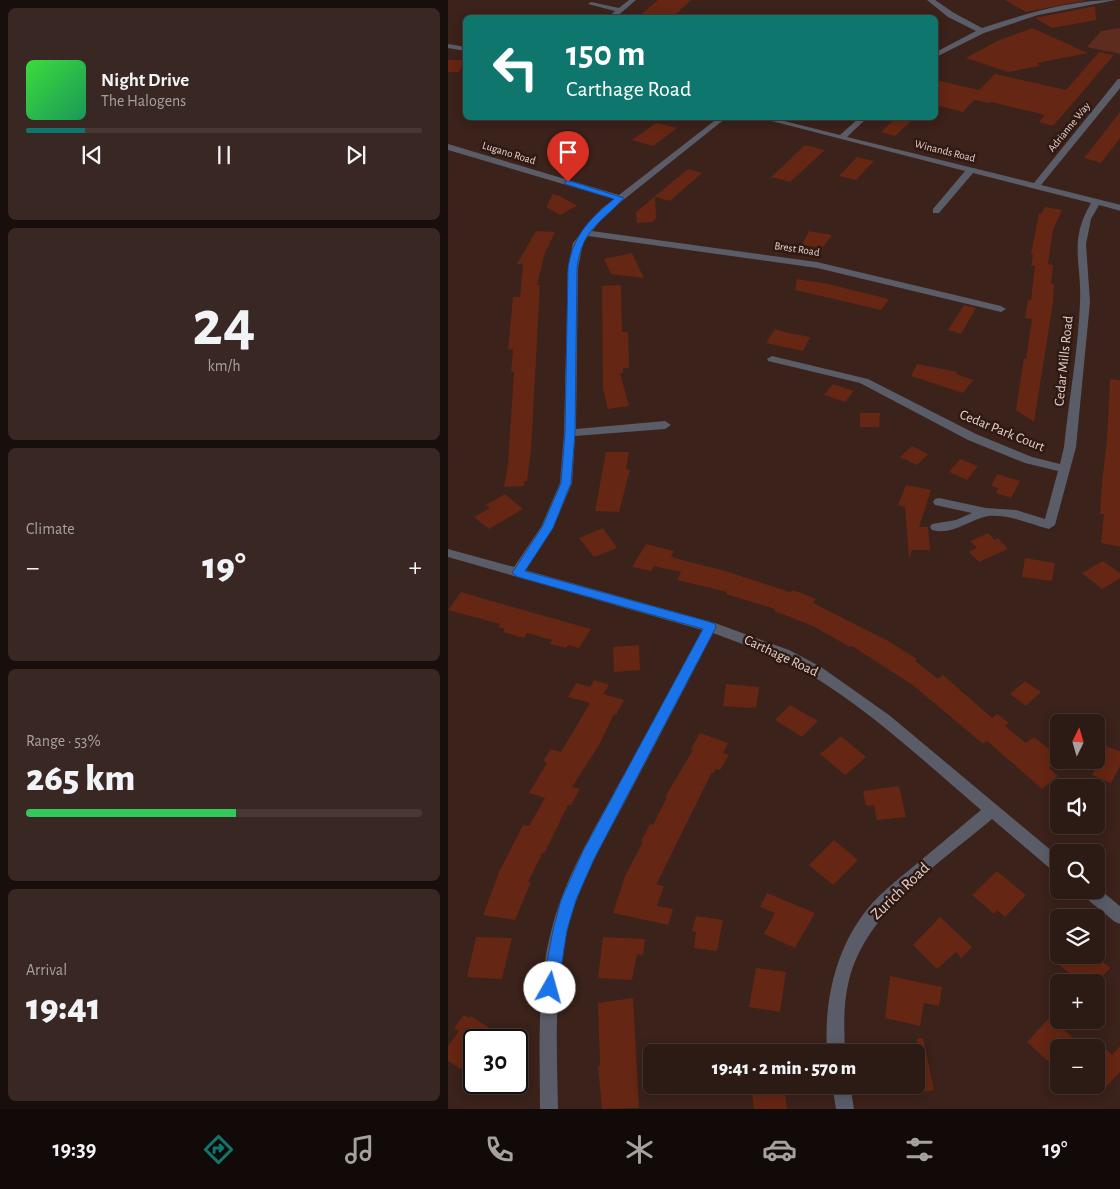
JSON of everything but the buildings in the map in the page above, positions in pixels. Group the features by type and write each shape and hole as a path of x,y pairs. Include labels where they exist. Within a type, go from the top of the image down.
{"street":[{"path":"614,15 634,0"},
{"path":"930,0 951,15 981,31"},
{"path":"938,54 981,31 1037,13 1113,0"},
{"path":"591,4 620,10"},
{"path":"448,46 463,48"},
{"name":"Adrianne Way","path":"1036,186 1120,81"},
{"path":"518,573 547,528 566,483 570,433 573,268 578,242 604,211 719,120"},
{"name":"Winands Road","path":"772,120 1120,208"},
{"path":"842,137 861,120"},
{"name":"Lugano Road","path":"448,147 620,198"},
{"path":"936,211 972,170"},
{"name":"Cedar Mills Road","path":"986,512 1016,514 1049,525 1070,447 1085,302 1081,244 1086,219 1096,202"},
{"name":"Brest Road","path":"585,233 817,265 1001,309"},
{"name":"Cedar Park Court","path":"772,359 864,381 972,438 1002,450 1064,469"},
{"path":"570,433 665,425"},
{"path":"939,502 986,512"},
{"path":"936,527 958,524 986,512"},
{"name":"Carthage Road","path":"448,553 710,627 761,645 816,671 884,719 1050,858"},
{"path":"550,1109 548,1008 552,968 569,900 588,856 710,627"},
{"name":"Zurich Road","path":"836,1044 835,1013 841,979 853,948 868,921 891,895 992,810"},
{"path":"1099,899 1120,917"},
{"path":"843,1094 846,1109"}],"shaded area":[{"path":"1120,28 1120,54 1087,47 1101,31"}],"route":[{"path":"550,988 560,930 569,900 588,856 710,627 518,573 547,528 566,483 570,433 573,268 578,242 604,211 620,198 568,182"}]}
